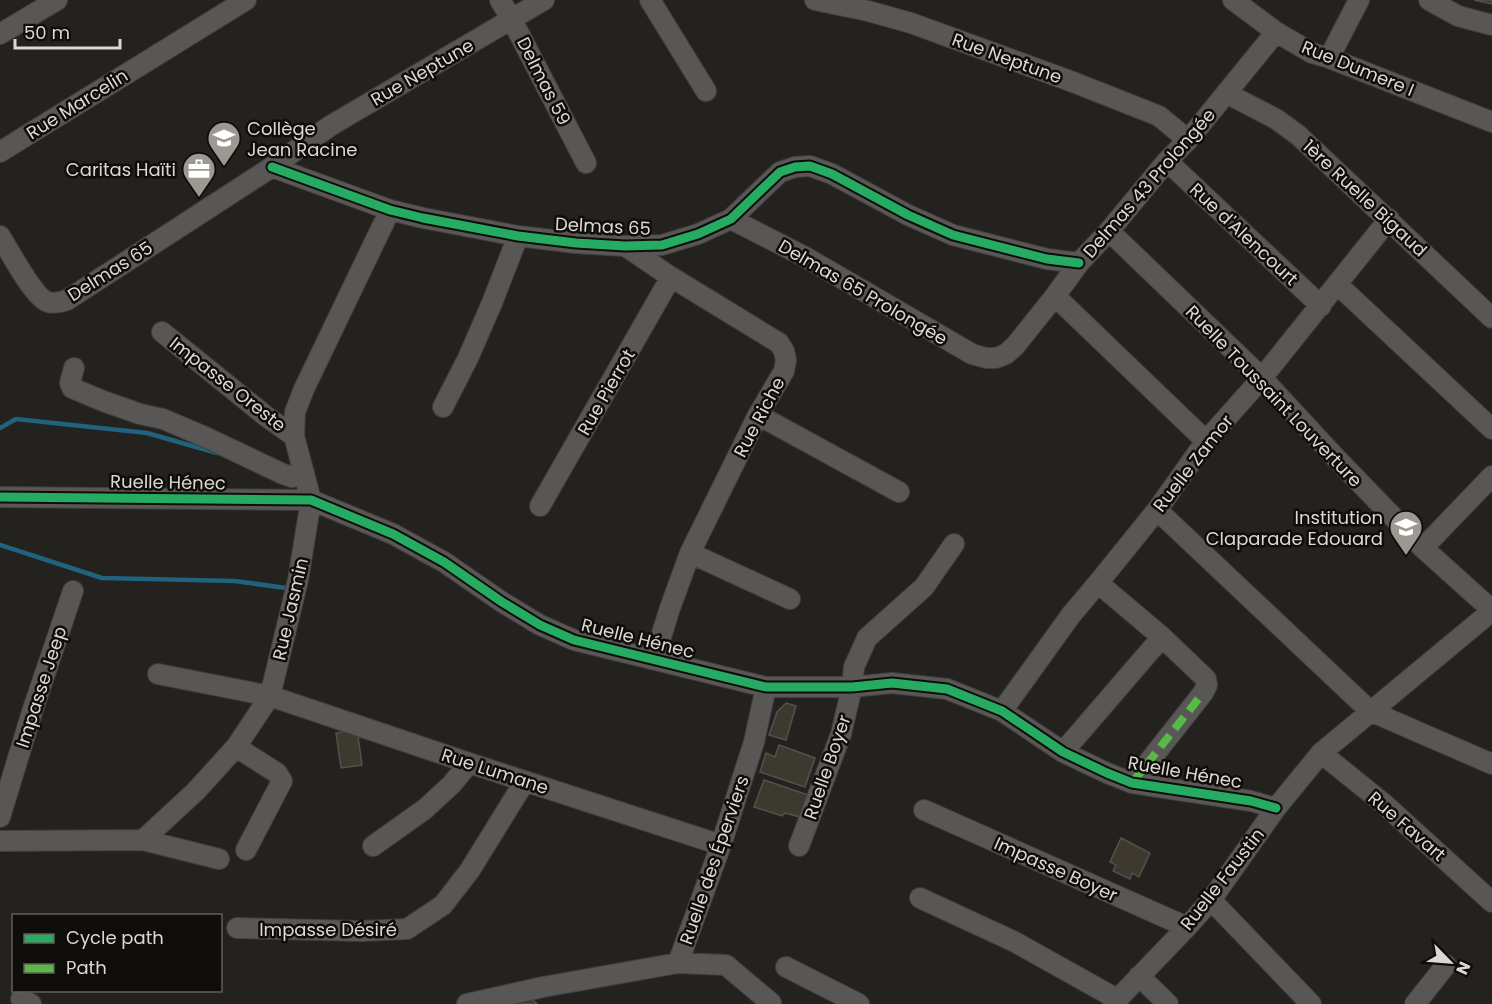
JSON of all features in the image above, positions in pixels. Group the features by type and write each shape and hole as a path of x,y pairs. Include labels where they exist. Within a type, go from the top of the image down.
{"street":[{"path":"0,34 57,0"},
{"name":"Rue Marcelin","path":"0,152 246,0"},
{"name":"Delmas 59","path":"500,0 586,163"},
{"name":"Rue Neptune","path":"272,166 330,126 544,0"},
{"path":"650,0 706,91"},
{"name":"Rue Neptune","path":"815,0 911,23 1073,82 1159,116 1188,140"},
{"name":"Rue Dumere I","path":"1233,0 1276,32 1312,53 1492,122"},
{"path":"1329,58 1359,0"},
{"path":"1429,0 1458,16 1492,26"},
{"name":"Delmas 43 Prolongée","path":"996,358 1006,354 1015,346 1079,263 1188,140 1276,32"},
{"name":"1ère Ruelle Bigaud","path":"1226,93 1276,119 1298,135 1492,318"},
{"name":"Rue d'Alencourt","path":"1167,161 1321,306"},
{"name":"Delmas 65","path":"0,236 37,295 49,303 58,303 67,300 272,166 390,210 423,218 518,236 625,246 662,244 698,234 731,219 780,172 795,167 810,166 832,174 908,215 953,235 1047,259 1079,263"},
{"name":"Rue Jasmin","path":"143,840 196,791 237,747 270,696 298,580 311,500 294,436 295,412 390,210"},
{"name":"Delmas 65 Prolongée","path":"731,219 807,258 972,354 996,358"},
{"name":"Ruelle Zamor","path":"1002,711 1071,615 1156,510 1206,441 1262,378 1389,219"},
{"name":"Ruelle Toussaint Louverture","path":"1109,231 1262,378 1423,548 1492,611"},
{"path":"443,407 468,358 518,236"},
{"name":"Rue Riche","path":"625,246 671,278 780,343 786,360 784,371 758,416 690,553 654,659"},
{"name":"Rue Pierrot","path":"540,506 671,278"},
{"path":"1338,285 1492,429"},
{"path":"1055,296 1206,441"},
{"name":"Impasse Oreste","path":"162,332 294,436"},
{"path":"74,368 70,383 72,388 130,411 163,419 283,474 292,477 304,473"},
{"path":"758,416 899,492"},
{"path":"1423,548 1492,476"},
{"name":"Ruelle Hénec","path":"0,497 311,500 393,534 444,562 540,625 574,640 766,687 852,687 892,683 947,689 1002,711 1063,752 1132,783 1251,801 1276,808"},
{"path":"1156,510 1370,711 1492,764"},
{"name":"Ruelle Boyer","path":"799,846 841,734 852,687 854,667 867,638 924,587 954,544"},
{"path":"690,553 790,599"},
{"path":"1098,584 1162,637 1206,679 1208,685 1132,783"},
{"name":"Impasse Jeep","path":"0,817 73,591"},
{"name":"Ruelle Faustin","path":"1115,1001 1211,900 1276,808 1321,753 1492,611"},
{"path":"1063,752 1162,637"},
{"name":"Rue Lumane","path":"158,674 270,696 721,845"},
{"name":"Ruelle des Éperviers","path":"467,1004 543,987 678,963 721,845 754,742 766,687"},
{"path":"237,747 277,773 282,781 246,850"},
{"name":"Rue Favart","path":"1321,753 1383,803 1492,902"},
{"path":"373,846 425,809 452,784 469,763"},
{"name":"Impasse Désiré","path":"237,928 362,931 407,929 443,905 470,870 525,781"},
{"name":"Impasse Boyer","path":"924,810 1187,927"},
{"path":"0,841 143,840 219,859"},
{"path":"920,898 1015,942 1115,1001"},
{"path":"1211,900 1311,1004"},
{"path":"678,963 726,965 771,1003"},
{"path":"1415,1004 1446,965"},
{"path":"786,967 859,1004"},
{"path":"1139,976 1168,1004"}],"building":[{"path":"1474,0 1492,0 1492,4"},
{"path":"786,703 796,706 786,740 769,735 777,712"},
{"path":"357,729 362,765 341,768 336,733"},
{"path":"779,745 815,758 805,787 760,772 766,753 775,757"},
{"path":"764,780 808,795 800,817 785,813 782,816 754,807"},
{"path":"1121,838 1150,853 1139,877 1132,873 1130,879 1113,871 1116,865 1110,862"},
{"path":"528,995 537,1004 519,1004"}],"waterway":[{"path":"0,428 16,419 147,433 217,453"},
{"path":"0,545 102,578 235,581 286,588"}],"marked path":[{"path":"1132,783 1203,693"}],"cycle path":[{"path":"272,167 390,210 423,218 518,236 625,246 662,245 698,234 731,219 780,172 795,167 810,166 832,174 908,215 953,235 1047,259 1079,263"},
{"path":"0,497 311,500 393,534 444,562 540,625 574,640 766,687 852,687 892,683 947,689 1002,711 1063,752 1132,783 1251,801 1276,808"}],"place":[{"name":"Collège Jean Racine","path":"224,167"},
{"name":"Caritas Haïti","path":"199,198"},
{"name":"Institution Claparade Edouard","path":"1406,556"}]}
